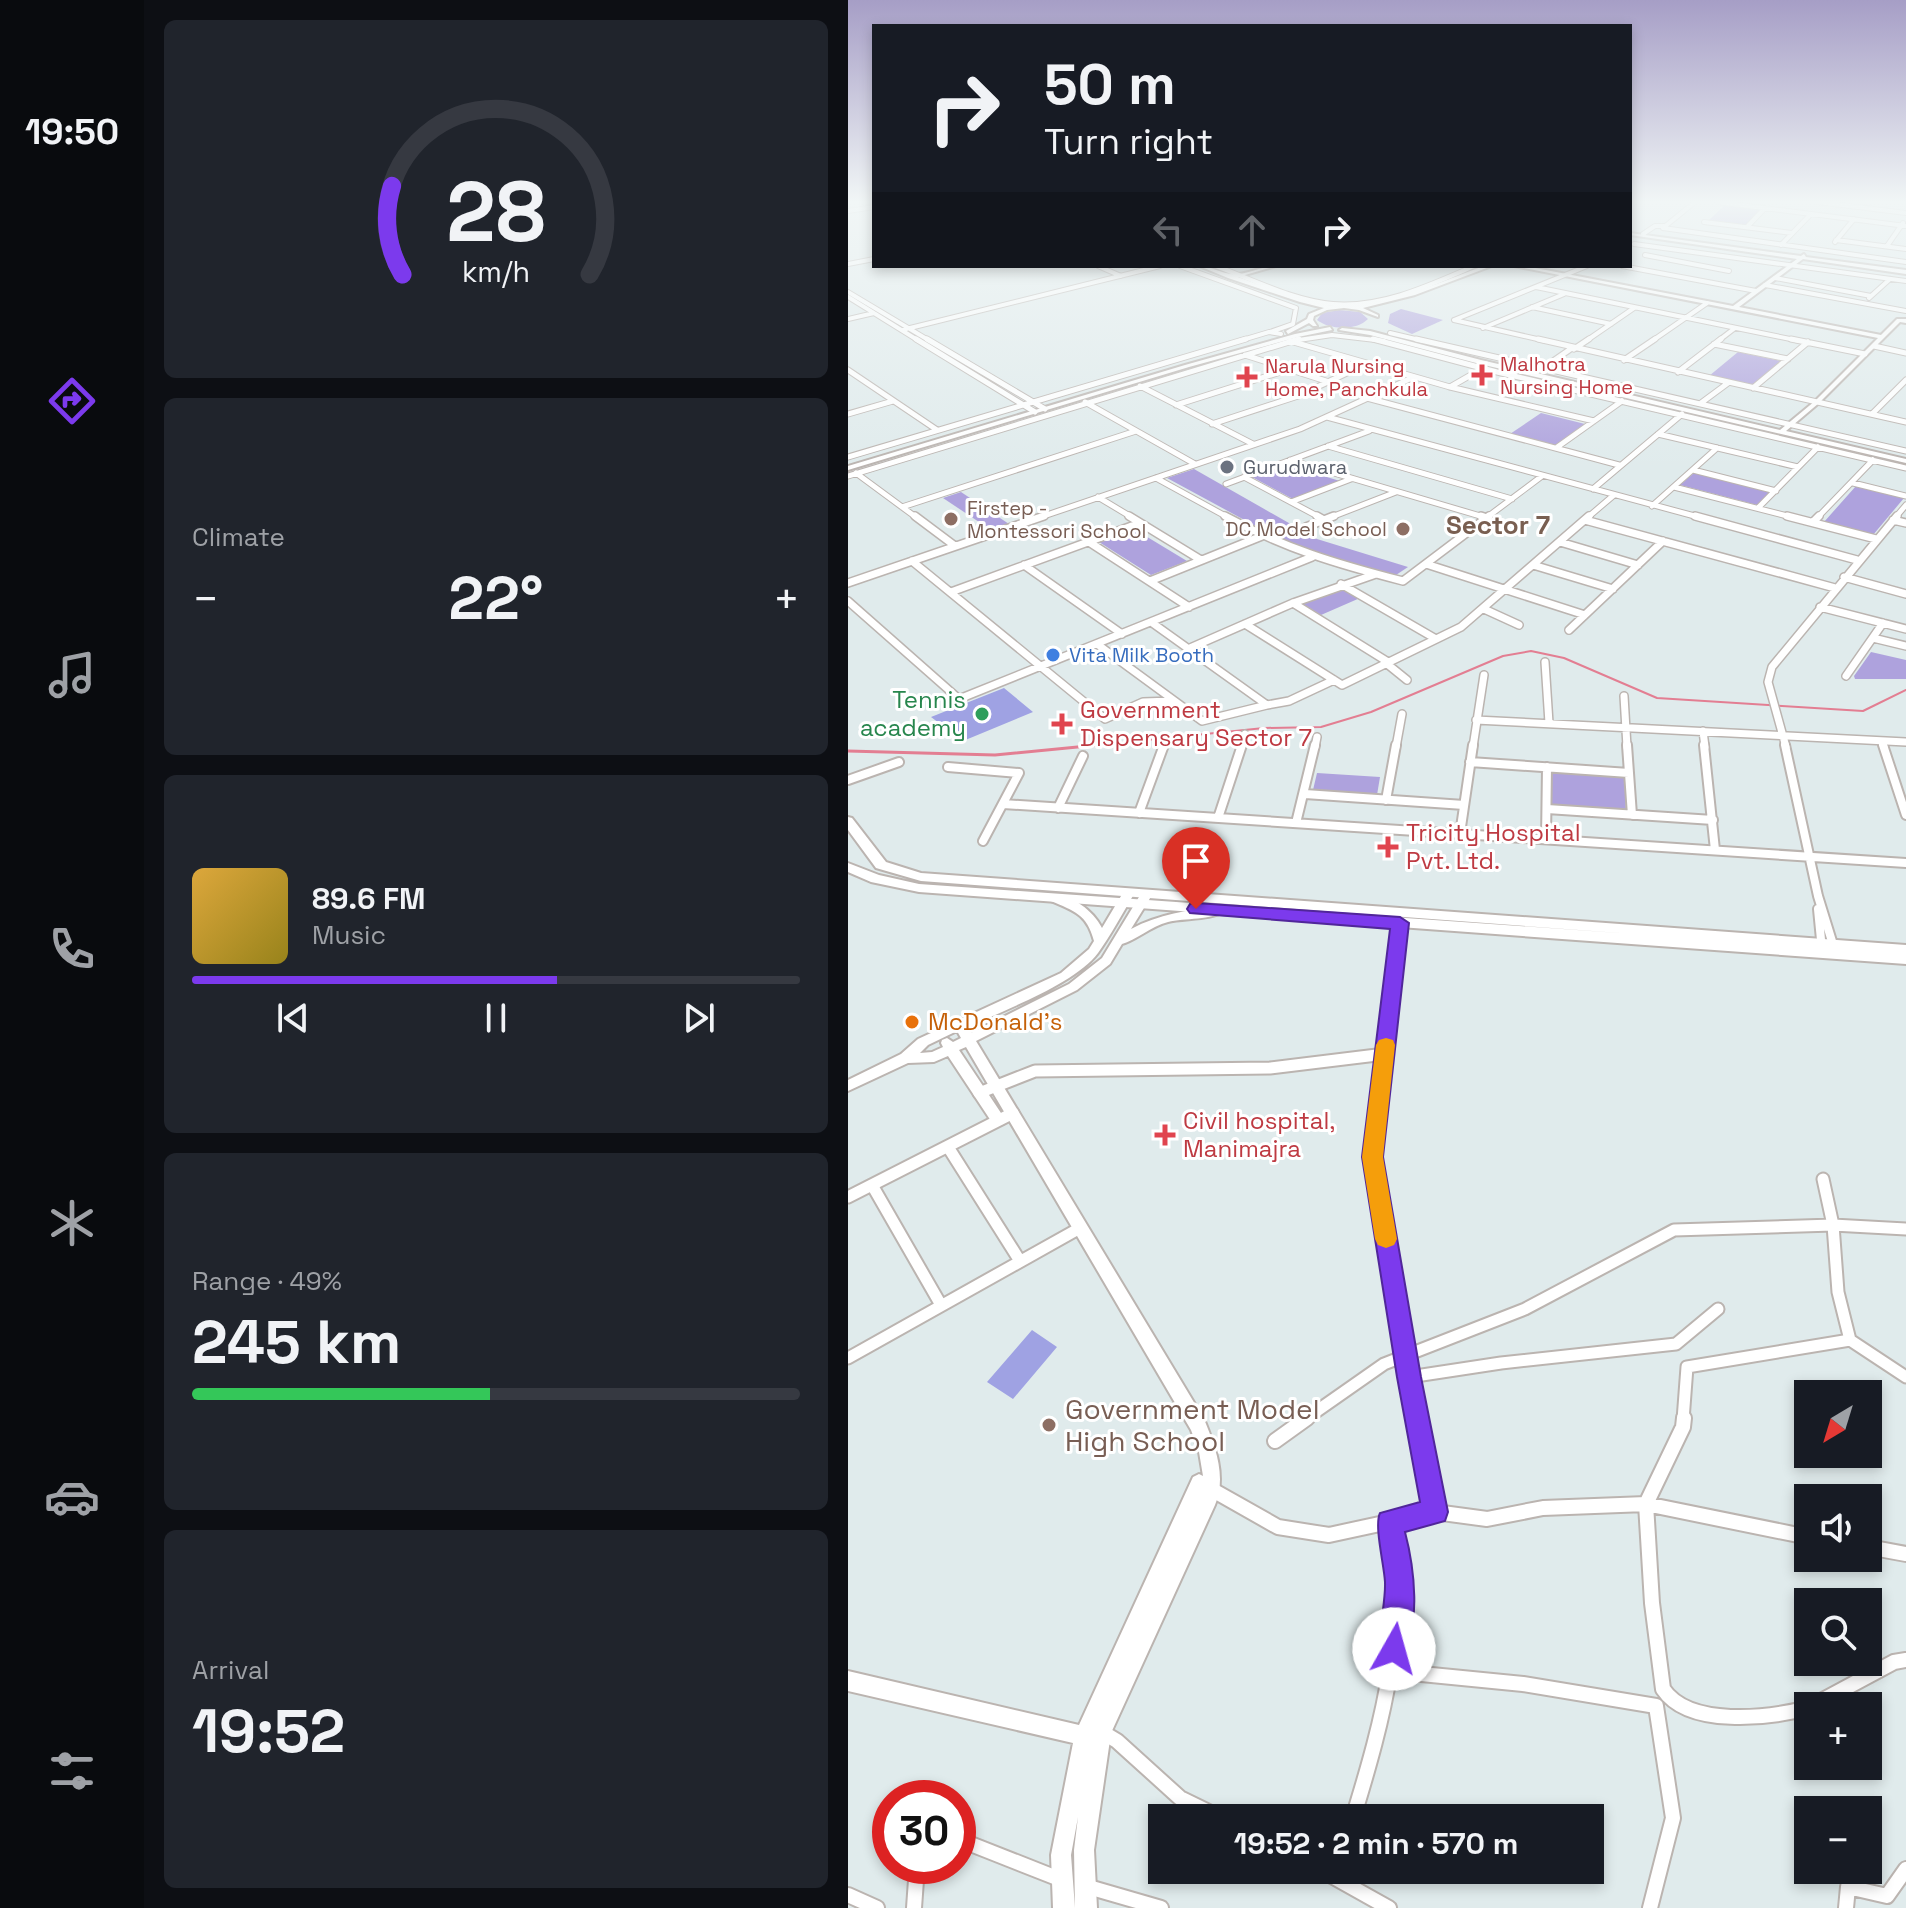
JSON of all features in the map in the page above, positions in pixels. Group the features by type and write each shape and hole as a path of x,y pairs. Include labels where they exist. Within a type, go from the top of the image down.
{"main road":[{"path":"848,821 881,865 921,877 1224,910 1828,949 1906,950"},
{"path":"848,867 876,879 919,888 1055,898 1126,898"},
{"path":"1144,900 1828,949 1906,959"}],"street":[{"path":"902,330 1060,291"},
{"path":"848,476 1293,324 1296,308 1249,291"},
{"path":"1267,291 1308,309 1310,318 1318,326 1543,368 1818,447 1906,468"},
{"path":"1280,291 1334,308 1352,308 1419,291"},
{"path":"1281,291 1328,303 1364,303 1400,291"},
{"path":"1342,330 1359,329 1441,291"},
{"path":"1526,291 1454,320 1906,422"},
{"path":"1552,291 1865,354"},
{"path":"1647,291 1884,337"},
{"path":"1734,308 1756,291"},
{"path":"1786,428 1902,320 1906,312 1798,291"},
{"path":"1842,291 1871,296"},
{"path":"1863,303 1877,291"},
{"path":"849,293 911,328 1035,407"},
{"path":"849,293 874,313 1035,407"},
{"path":"1483,328 1564,294"},
{"path":"1624,360 1707,303"},
{"path":"1532,307 1611,324"},
{"path":"848,463 1207,353 1281,334 1334,308"},
{"path":"1352,308 1376,319 1391,338 1483,368 1622,401 1691,409"},
{"path":"1543,368 1634,308"},
{"path":"848,319 874,313"},
{"path":"1678,372 1735,328"},
{"path":"848,463 937,430 1140,386 1297,335 1330,329"},
{"path":"1269,332 1281,334"},
{"path":"1078,398 1290,341 1320,334 1346,334 1391,338 1483,358 1691,409 1906,456"},
{"path":"1391,338 1650,401 1906,456"},
{"path":"1290,341 1450,387 1594,421"},
{"path":"1753,388 1808,342"},
{"path":"1714,344 1788,359"},
{"path":"1874,346 1906,353"},
{"path":"1241,353 1329,382"},
{"path":"1212,424 1298,396 1366,364"},
{"path":"1450,387 1483,368"},
{"path":"1176,405 1290,369"},
{"path":"848,370 937,430"},
{"path":"848,582 1253,444 1327,417 1414,377"},
{"path":"1872,414 1906,380"},
{"path":"1593,489 1658,434 1728,383"},
{"path":"1140,386 1253,444"},
{"path":"1898,388 1906,389"},
{"path":"1078,398 1195,464"},
{"path":"1367,398 1619,465"},
{"path":"848,414 893,401"},
{"path":"1556,448 1622,401"},
{"path":"1638,404 1650,401"},
{"path":"1327,417 1857,560"},
{"path":"1226,484 1370,430"},
{"path":"902,507 1136,431"},
{"path":"1658,434 1798,467"},
{"path":"1328,446 1512,499"},
{"path":"1759,507 1818,447"},
{"path":"1652,506 1717,448"},
{"path":"1290,460 1487,518"},
{"path":"1813,522 1873,460"},
{"path":"1693,470 1776,491"},
{"path":"856,473 955,546"},
{"path":"1156,478 1262,536 1312,557 1403,581 1542,476"},
{"path":"1244,477 1324,520"},
{"path":"1291,502 1351,479"},
{"path":"1853,483 1906,496"},
{"path":"1674,487 1876,539"},
{"path":"1306,527 1396,492"},
{"path":"1245,624 1342,685 1461,627 1614,495"},
{"path":"1098,497 1201,560"},
{"path":"1828,949 1783,735 1768,682 1772,667 1857,560 1906,505"},
{"path":"1585,520 1835,588"},
{"path":"1893,520 1906,523"},
{"path":"951,592 1140,523"},
{"path":"1150,581 1262,536"},
{"path":"1569,630 1663,541"},
{"path":"1089,542 1189,607"},
{"path":"1560,542 1638,565"},
{"path":"848,601 959,699 1312,557"},
{"path":"912,561 1107,720 1143,702 1173,701"},
{"path":"1426,564 1585,615"},
{"path":"1024,565 1122,634"},
{"path":"1533,565 1613,589"},
{"path":"1349,566 1352,580"},
{"path":"1190,648 1293,603 1377,573"},
{"path":"1844,577 1906,594"},
{"path":"1341,584 1436,639"},
{"path":"1293,603 1387,663 1407,680"},
{"path":"1820,607 1906,629"},
{"path":"1484,609 1519,625"},
{"path":"1151,622 1267,705"},
{"path":"1846,676 1883,623"},
{"path":"1873,638 1906,646"},
{"path":"1097,644 1202,721 1289,701 1334,680"},
{"path":"1545,662 1549,723"},
{"path":"1460,834 1484,675"},
{"path":"1624,696 1632,815"},
{"path":"1386,800 1402,714"},
{"path":"1476,720 1906,742"},
{"path":"1703,731 1715,850"},
{"path":"1218,818 1245,734"},
{"path":"1296,823 1317,737"},
{"path":"1882,741 1906,815"},
{"path":"1139,813 1165,743"},
{"path":"1058,808 1083,756"},
{"path":"848,780 899,762"},
{"path":"1470,762 1629,773"},
{"path":"948,767 1019,773 983,841"},
{"path":"1546,839 1547,767"},
{"path":"1305,794 1464,805"},
{"path":"1003,804 1906,863"},
{"path":"1547,809 1713,820"},
{"path":"1055,898 1082,911 1096,922 1100,942"},
{"path":"848,1086 906,1058 923,1042 1065,976 1100,942 1126,898"},
{"path":"906,1058 934,1057 1073,987 1106,961 1144,900"},
{"path":"1115,947 1141,926 1165,916 1224,910"},
{"path":"1400,923 1373,1157 1405,1357 1435,1512"},
{"path":"960,1025 997,1086 1005,1116"},
{"path":"941,1034 979,1093 1005,1116 1080,1228 1198,1425 1209,1453 1206,1486 1095,1736 1061,1855 1064,1908"},
{"path":"979,1093 1035,1071 1270,1068 1385,1054"},
{"path":"848,1197 1005,1116"},
{"path":"948,1147 1020,1261"},
{"path":"1823,1179 1833,1225 1838,1292 1850,1340 1906,1377"},
{"path":"872,1185 941,1305"},
{"path":"1275,1441 1384,1364 1525,1309 1674,1230 1833,1225 1906,1229"},
{"path":"848,1358 1080,1228"},
{"path":"1409,1377 1501,1363 1676,1344 1718,1309"},
{"path":"1794,1710 1748,1718 1704,1709 1692,1711 1673,1702 1663,1691 1657,1654 1656,1615 1652,1603 1646,1504 1683,1427 1687,1367 1850,1340"},
{"path":"1206,1486 1278,1527 1329,1535 1435,1512 1487,1519 1543,1508 1646,1504 1794,1534"},
{"path":"1357,1804 1391,1671 1399,1605 1397,1554 1389,1522"},
{"path":"1882,1550 1906,1554"},
{"path":"1838,1692 1894,1662 1906,1660"},
{"path":"1391,1671 1523,1684 1656,1706 1673,1818 1650,1908"},
{"path":"852,1683 1117,1741 1180,1798 1192,1804"},
{"path":"1086,1908 1084,1850 1095,1736"},
{"path":"976,1846 1062,1880"},
{"path":"1846,1908 1848,1887 1887,1896 1906,1869"},
{"path":"914,1908 916,1884"},
{"path":"1350,1884 1389,1908"},
{"path":"1085,1886 1161,1908"},
{"path":"848,1895 877,1908"}],"shaded area":[{"path":"1401,309 1443,320 1412,334 1388,323 1390,314"},
{"path":"1339,310 1360,312 1368,319 1357,326 1343,328 1317,320 1322,313"},
{"path":"1738,352 1781,361 1753,385 1709,376"},
{"path":"1541,413 1585,424 1555,446 1510,434"},
{"path":"1287,465 1340,481 1293,499 1252,477"},
{"path":"1194,469 1317,539 1408,567 1396,575 1316,553 1274,536 1167,478"},
{"path":"1695,472 1771,491 1757,505 1680,485"},
{"path":"1856,486 1904,498 1873,535 1824,522"},
{"path":"961,492 1009,524 991,530 943,498"},
{"path":"1134,529 1187,561 1151,575 1099,542"},
{"path":"1340,586 1360,598 1321,615 1301,603"},
{"path":"1871,652 1906,660 1906,679 1855,679"},
{"name":"Tennis academy","path":"1004,688 1033,712 963,741 931,717"},
{"path":"1552,770 1624,775 1626,810 1552,805"},
{"path":"1317,773 1380,777 1377,795 1313,790"},
{"path":"1032,1330 1057,1347 1013,1399 987,1382"}],"waterway":[{"path":"1090,746 1264,728 1321,727 1371,712 1503,656 1531,651 1564,658 1657,698 1863,711 1906,690"},
{"path":"1090,746 1098,745"},
{"path":"848,751 995,755 1090,746"},
{"path":"1078,747 1090,746"}],"slow traffic":[{"path":"1386,1045 1373,1157 1386,1239"}],"place":[{"name":"Malhotra Nursing Home","path":"1482,375"},
{"name":"Narula Nursing Home, Panchkula","path":"1247,377"},
{"name":"Gurudwara","path":"1227,467"},
{"name":"Firstep - Montessori School","path":"951,519"},
{"name":"DC Model School","path":"1403,529"},
{"name":"Vita Milk Booth","path":"1053,655"},
{"name":"Tennis academy","path":"982,714"},
{"name":"Government Dispensary Sector 7","path":"1062,724"},
{"name":"Tricity Hospital Pvt. Ltd.","path":"1388,847"},
{"name":"McDonald's","path":"912,1022"},
{"name":"Civil hospital, Manimajra","path":"1165,1135"},
{"name":"Government Model High School","path":"1049,1425"}],"district":[{"name":"Sector 7","path":"1498,525"}],"route":[{"path":"1196,909 1400,923 1373,1157 1435,1512 1389,1522 1397,1554 1399,1605 1394,1649"}]}
